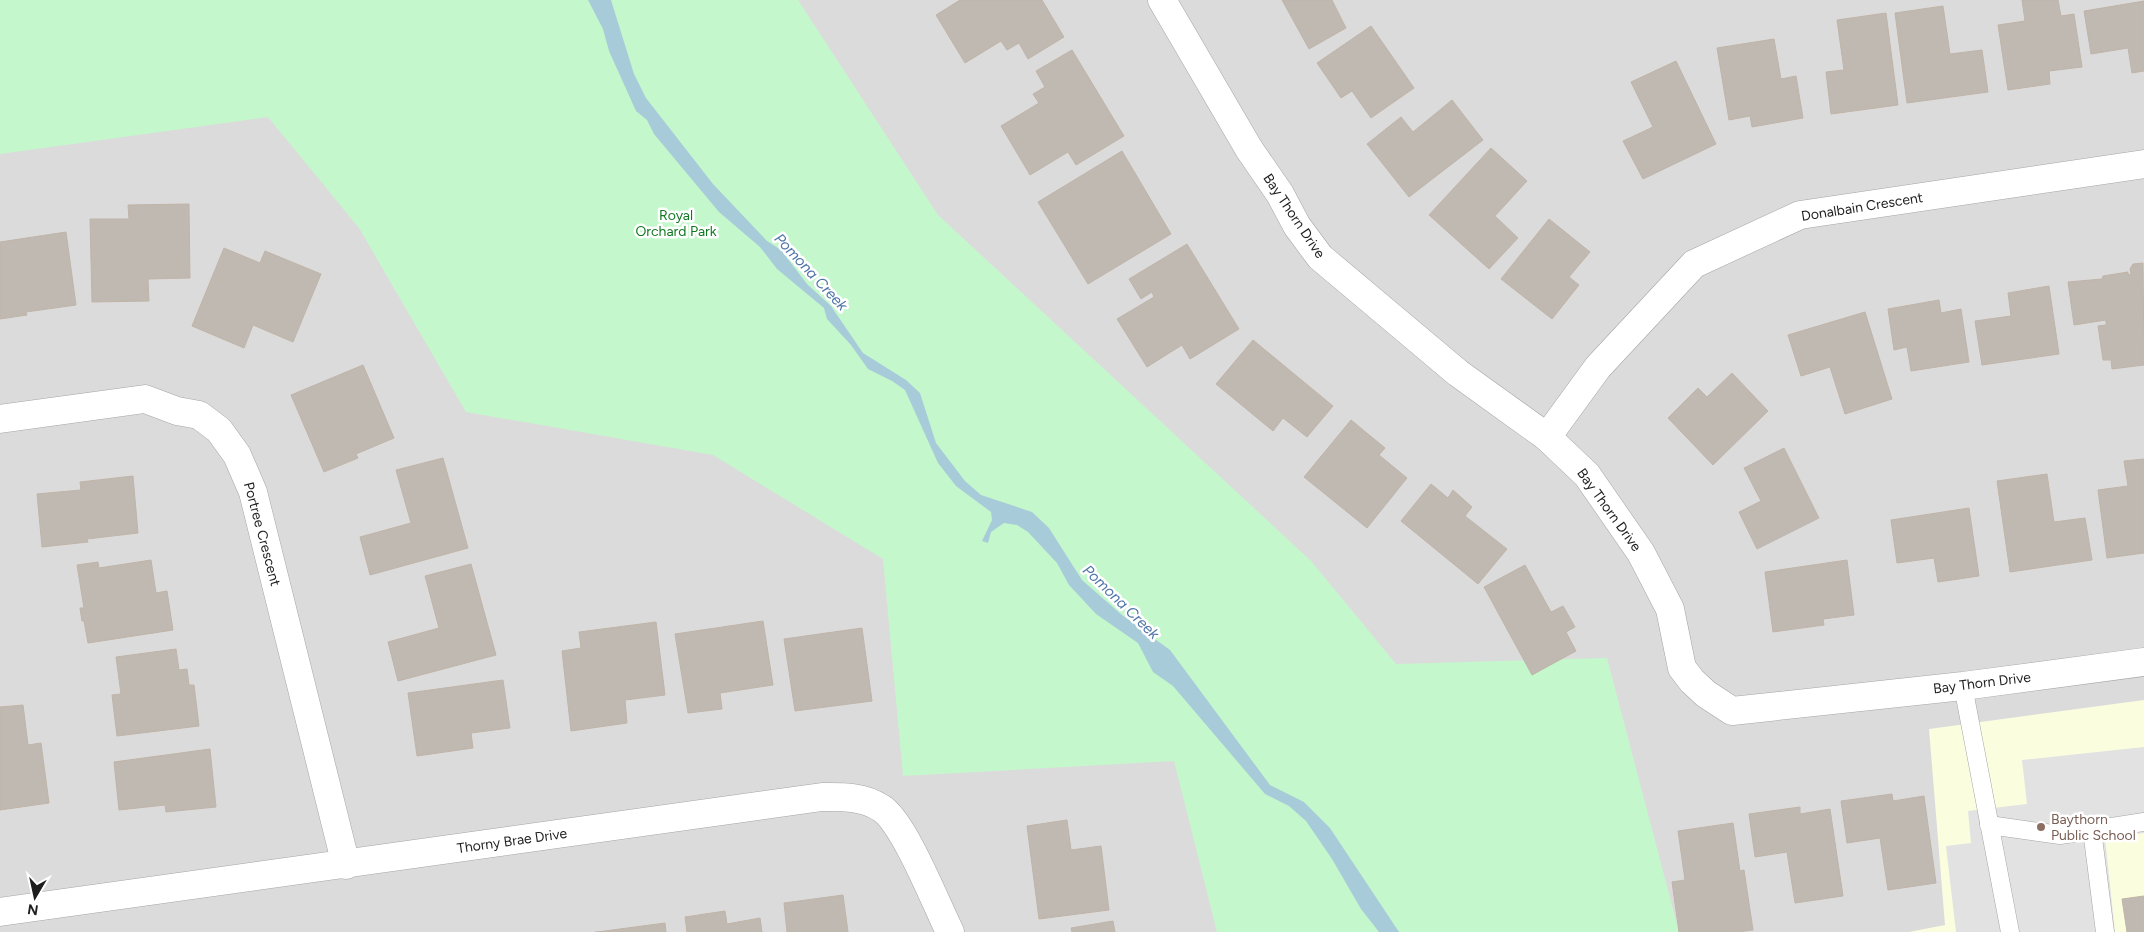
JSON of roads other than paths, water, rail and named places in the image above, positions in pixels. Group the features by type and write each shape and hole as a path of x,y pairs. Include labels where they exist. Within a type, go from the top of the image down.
{"street":[{"name":"Bay Thorn Drive","path":"1162,0 1249,149 1280,194 1297,226 1320,257 1458,373 1547,437 1587,475 1641,553 1670,609 1682,668 1706,694 1732,711 1963,686 2144,662"},
{"name":"Donalbain Crescent","path":"1547,437 1598,367 1694,264 1800,215 2144,164"},
{"name":"Portree Crescent","path":"0,419 145,399 199,415 219,430 237,455 253,492 346,865"},
{"name":"Thorny Brae Drive","path":"0,912 822,797 856,798 882,808 901,828 950,932"}],"lane":[{"path":"1963,686 2010,932"},
{"path":"1989,825 2060,835 2144,822"},
{"path":"2092,830 2105,932"}],"water":[{"path":"588,0 611,0 634,74 646,98 713,184 767,241 781,250 807,284 831,306 863,353 906,380 920,393 936,443 965,481 981,495 1032,512 1049,528 1082,580 1122,615 1170,650 1270,785 1304,802 1330,828 1399,932 1379,932 1361,909 1332,859 1306,821 1289,806 1265,794 1173,686 1153,672 1138,643 1096,614 1069,585 1057,563 1028,532 1017,525 1004,523 991,532 988,543 982,541 992,520 991,512 956,486 938,463 905,390 868,369 851,345 827,319 824,308 777,269 760,247 719,212 654,134 647,120 636,111 609,51 603,29"}],"place":[{"name":"Baythorn Public School","path":"2041,827"}],"park label":[{"name":"Royal Orchard Park","path":"676,224"}],"water label":[{"name":"Pomona Creek","path":"811,272"},
{"name":"Pomona Creek","path":"1121,602"}]}
